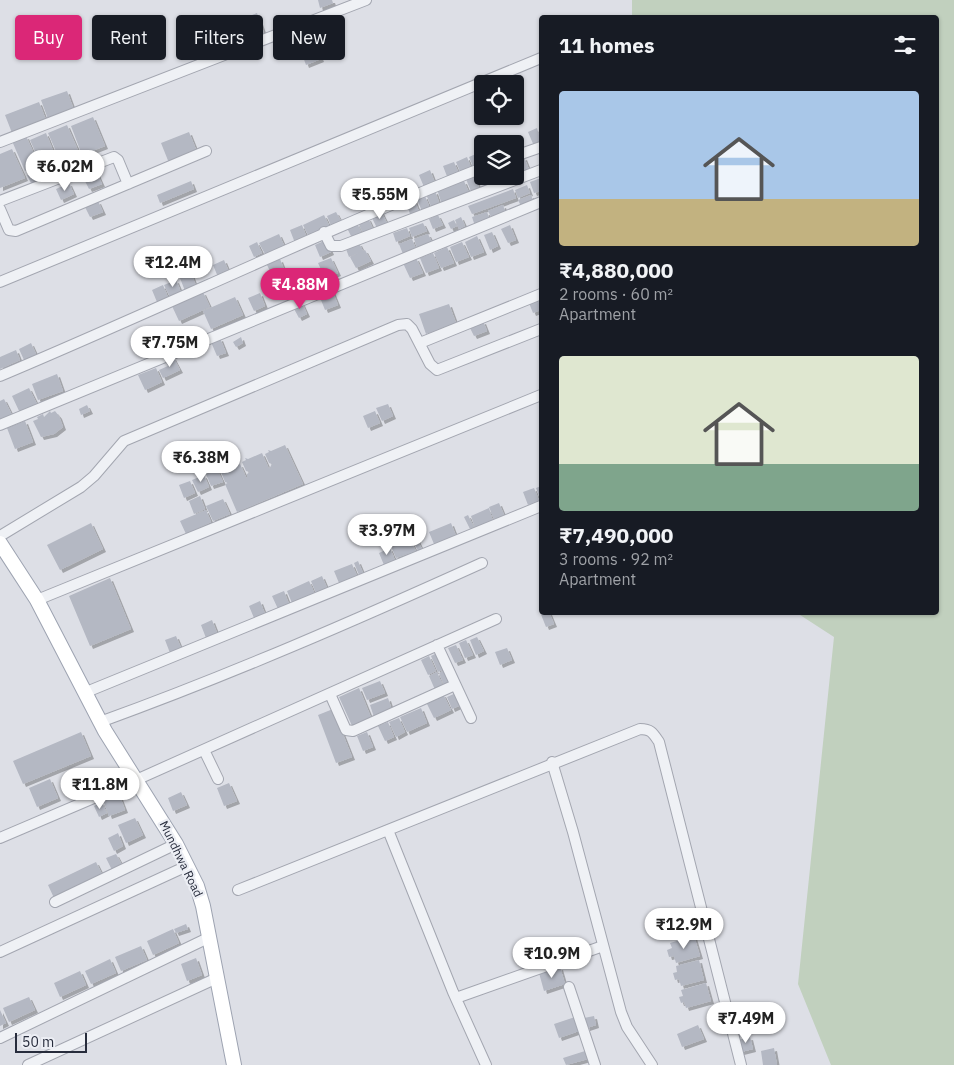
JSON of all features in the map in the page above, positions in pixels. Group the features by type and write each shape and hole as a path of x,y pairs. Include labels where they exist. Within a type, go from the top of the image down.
{"main road":[{"name":"Mundhwa Road","path":"0,543 37,600 100,722 176,844 187,866 203,906 234,1065"}],"street":[{"path":"0,142 366,0"},
{"path":"0,282 539,59"},
{"path":"524,153 539,147"},
{"path":"1,215 9,230 16,231 206,151"},
{"path":"0,201 114,157 118,160 128,184"},
{"path":"0,376 216,283 324,232 474,171"},
{"path":"324,232 331,246 341,246 539,171"},
{"path":"0,425 539,203"},
{"path":"420,343 539,295"},
{"path":"0,536 57,504 81,487 94,476 118,447 132,438 398,324 407,324 420,343 430,364 437,370 539,330"},
{"path":"37,600 539,396"},
{"path":"84,693 539,507"},
{"path":"100,722 191,689 368,614 482,563"},
{"path":"0,838 204,750 496,619"},
{"path":"437,645 472,718"},
{"path":"330,694 346,730 353,731 456,684"},
{"path":"238,890 552,762 640,729 648,729 653,732 659,742 741,1065"},
{"path":"204,750 218,779"},
{"path":"552,762 624,1020 652,1065"},
{"path":"388,830 456,998 486,1065"},
{"path":"55,902 176,844"},
{"path":"0,952 187,866"},
{"path":"0,1038 208,938"},
{"path":"456,998 603,946"},
{"path":"28,1065 217,978"},
{"path":"569,987 595,1065"}],"green space":[{"path":"632,0 954,0 954,1065 831,1065 798,984 834,637 800,615 939,615 939,15 632,15"}],"building":[{"path":"318,0 332,0 333,3 320,8"},
{"path":"304,60 318,60 306,65"},
{"path":"67,91 74,110 48,119 41,100"},
{"path":"39,102 46,120 12,133 5,115"},
{"path":"93,117 105,146 82,155 71,126"},
{"path":"67,125 80,155 61,163 48,133"},
{"path":"537,128 539,144 534,146 528,132"},
{"path":"189,132 197,152 169,163 161,143"},
{"path":"46,133 58,163 43,170 30,140"},
{"path":"26,136 39,165 25,171 12,141"},
{"path":"12,149 25,178 0,188 0,154"},
{"path":"474,155 474,169 469,157"},
{"path":"467,157 472,170 461,174 456,162"},
{"path":"524,157 530,172 524,174"},
{"path":"454,162 459,174 448,179 443,166"},
{"path":"40,169 45,180 32,185 27,175"},
{"path":"430,170 435,183 424,187 419,175"},
{"path":"97,173 102,184 89,189 84,179"},
{"path":"474,176 474,185 478,185 480,191 472,194 466,179"},
{"path":"539,179 539,192 534,193 530,182"},
{"path":"191,181 194,189 160,203 157,195"},
{"path":"464,181 470,195 461,198 458,189 460,198 442,205 437,189"},
{"path":"69,183 74,194 61,200 56,189"},
{"path":"527,185 530,193 518,198 515,190"},
{"path":"513,189 516,198 472,214 468,206"},
{"path":"381,191 386,203 375,208 370,196"},
{"path":"435,191 440,205 432,209 426,194"},
{"path":"531,195 534,203 522,208 518,200"},
{"path":"425,196 431,211 423,214 417,199"},
{"path":"414,199 420,214 411,217 406,202"},
{"path":"98,201 103,212 90,217 85,207"},
{"path":"503,205 506,214 492,219 488,211"},
{"path":"381,211 388,225 378,230 371,216"},
{"path":"336,212 341,221 331,226 327,216"},
{"path":"487,212 490,220 475,226 472,217"},
{"path":"324,215 330,227 309,237 303,225"},
{"path":"438,215 443,225 433,229 429,219"},
{"path":"461,217 465,226 459,229 455,220"},
{"path":"368,218 374,231 364,236 358,222"},
{"path":"454,220 457,226 451,229 448,223"},
{"path":"357,223 363,236 353,240 347,228"},
{"path":"423,223 427,231 412,237 409,228"},
{"path":"302,225 307,238 295,243 290,230"},
{"path":"510,225 516,240 508,243 501,229"},
{"path":"407,228 410,236 396,242 393,233"},
{"path":"492,232 498,246 490,250 484,235"},
{"path":"279,234 284,245 265,254 259,243"},
{"path":"428,234 432,242 417,248 414,239"},
{"path":"477,236 484,252 471,257 465,242"},
{"path":"412,239 416,249 403,254 399,244"},
{"path":"326,240 331,252 320,257 315,245"},
{"path":"257,242 262,253 254,257 249,246"},
{"path":"462,242 469,257 456,262 450,247"},
{"path":"359,243 363,251 349,257 346,249"},
{"path":"447,247 454,263 441,268 434,253"},
{"path":"365,250 371,261 356,268 350,257"},
{"path":"433,253 439,268 426,273 420,258"},
{"path":"331,258 338,273 325,278 318,263"},
{"path":"416,258 423,273 410,278 403,263"},
{"path":"280,259 285,272 273,277 267,265"},
{"path":"224,260 229,272 218,277 213,265"},
{"path":"191,273 196,286 185,291 180,278"},
{"path":"176,280 181,292 170,297 164,285"},
{"path":"163,285 168,297 157,302 152,290"},
{"path":"332,290 338,305 325,310 319,295"},
{"path":"203,292 210,307 179,321 172,306"},
{"path":"260,293 265,306 254,311 248,298"},
{"path":"235,297 243,315 211,329 203,311"},
{"path":"538,299 539,311 533,313 529,303"},
{"path":"302,303 307,314 299,318 293,307"},
{"path":"449,304 456,323 426,334 419,314"},
{"path":"483,321 487,331 474,336 469,326"},
{"path":"241,337 243,343 236,347 233,342"},
{"path":"220,338 226,353 217,356 211,342"},
{"path":"31,343 36,354 24,360 19,349"},
{"path":"16,350 20,360 0,369 0,357"},
{"path":"173,357 180,370 163,378 159,370 168,366 165,361"},
{"path":"156,368 162,382 145,390 138,375"},
{"path":"57,374 63,391 38,400 32,384"},
{"path":"29,388 37,404 20,413 12,396"},
{"path":"4,399 12,415 0,421 0,401"},
{"path":"388,404 393,416 382,421 376,408"},
{"path":"87,405 90,411 81,415 79,409"},
{"path":"50,411 51,413 55,411 63,427 54,434 41,437 33,421 43,414 44,417"},
{"path":"375,411 380,423 368,428 363,416"},
{"path":"25,421 33,442 15,449 7,428"},
{"path":"285,445 303,484 237,512 225,484 228,483 225,482 221,472 224,469 227,470 240,464 247,479 247,474 250,472 246,471 242,462 246,460 245,458 248,459 262,453 269,469 272,464 269,463 265,454 269,452 268,450 271,451"},
{"path":"217,469 223,482 211,486 206,474"},
{"path":"204,475 209,487 198,492 192,480"},
{"path":"190,481 195,493 184,498 179,485"},
{"path":"534,488 539,500 528,505 523,492"},
{"path":"200,496 205,509 194,514 189,501"},
{"path":"223,499 230,514 213,521 206,506"},
{"path":"499,503 504,515 494,519 489,507"},
{"path":"489,508 493,521 475,528 471,516"},
{"path":"206,510 211,522 186,534 180,521"},
{"path":"468,515 474,527 470,529 464,517"},
{"path":"91,523 103,549 60,570 47,545"},
{"path":"451,523 456,536 434,544 429,532"},
{"path":"416,537 422,549 418,551 412,539"},
{"path":"410,539 416,551 396,558 391,546"},
{"path":"390,548 395,560 384,565 379,553"},
{"path":"358,561 363,573 359,575 354,563"},
{"path":"352,564 357,576 339,583 334,571"},
{"path":"322,576 327,588 316,593 311,581"},
{"path":"110,578 131,629 90,646 69,596"},
{"path":"309,581 315,594 292,603 287,591"},
{"path":"284,591 289,604 278,609 272,596"},
{"path":"260,601 265,614 254,618 249,606"},
{"path":"541,615 550,615 554,624 546,627"},
{"path":"212,620 217,633 206,638 201,625"},
{"path":"176,636 181,648 170,653 165,640"},
{"path":"477,637 484,651 476,655 470,640"},
{"path":"466,640 473,655 465,658 459,643"},
{"path":"456,645 463,660 455,663 448,648"},
{"path":"507,648 512,660 500,665 495,652"},
{"path":"439,652 446,668 438,672 431,656"},
{"path":"429,656 436,671 428,675 421,660"},
{"path":"447,669 454,684 445,688 439,673"},
{"path":"437,672 444,688 436,692 429,676"},
{"path":"380,681 385,693 367,700 362,688"},
{"path":"359,688 372,720 353,728 339,697"},
{"path":"458,692 463,704 452,709 447,697"},
{"path":"443,694 451,710 434,718 426,702"},
{"path":"388,698 392,710 374,717 370,705"},
{"path":"421,708 427,723 407,732 400,717"},
{"path":"333,709 352,757 336,763 318,715"},
{"path":"399,718 405,732 396,737 389,722"},
{"path":"388,722 394,737 385,741 378,726"},
{"path":"81,732 91,756 23,784 13,761"},
{"path":"367,732 373,747 363,751 357,736"},
{"path":"50,779 58,798 37,807 29,788"},
{"path":"229,783 237,801 224,806 217,788"},
{"path":"181,792 187,805 173,811 168,798"},
{"path":"119,794 125,810 109,816 103,800"},
{"path":"102,802 107,813 99,817 94,806"},
{"path":"135,818 143,835 126,843 118,825"},
{"path":"118,833 123,846 114,851 108,838"},
{"path":"116,854 122,865 112,870 106,858"},
{"path":"96,862 103,876 54,898 48,885"},
{"path":"186,924 188,929 176,933 174,929"},
{"path":"173,929 179,943 153,955 147,941"},
{"path":"694,936 700,956 676,963 674,956 669,957 667,950 672,948 670,943"},
{"path":"141,946 147,960 121,971 115,957"},
{"path":"196,958 202,975 187,981 181,964"},
{"path":"110,959 116,973 91,984 85,971"},
{"path":"699,960 704,980 681,986 679,979 675,980 673,973 677,972 676,966"},
{"path":"560,967 565,984 544,991 539,973"},
{"path":"80,971 86,985 60,997 54,983"},
{"path":"706,983 711,1001 686,1008 684,1002 681,1003 679,997 683,996 681,990"},
{"path":"29,997 35,1010 9,1022 3,1008"},
{"path":"0,1010 6,1023 0,1026"},
{"path":"594,1016 596,1025 587,1028 584,1018"},
{"path":"575,1017 579,1031 559,1038 554,1024"},
{"path":"698,1025 704,1039 682,1047 677,1034"},
{"path":"750,1037 753,1049 741,1052 738,1040"},
{"path":"774,1048 777,1065 763,1065 761,1051"},
{"path":"585,1051 588,1059 566,1065 563,1058"}]}
